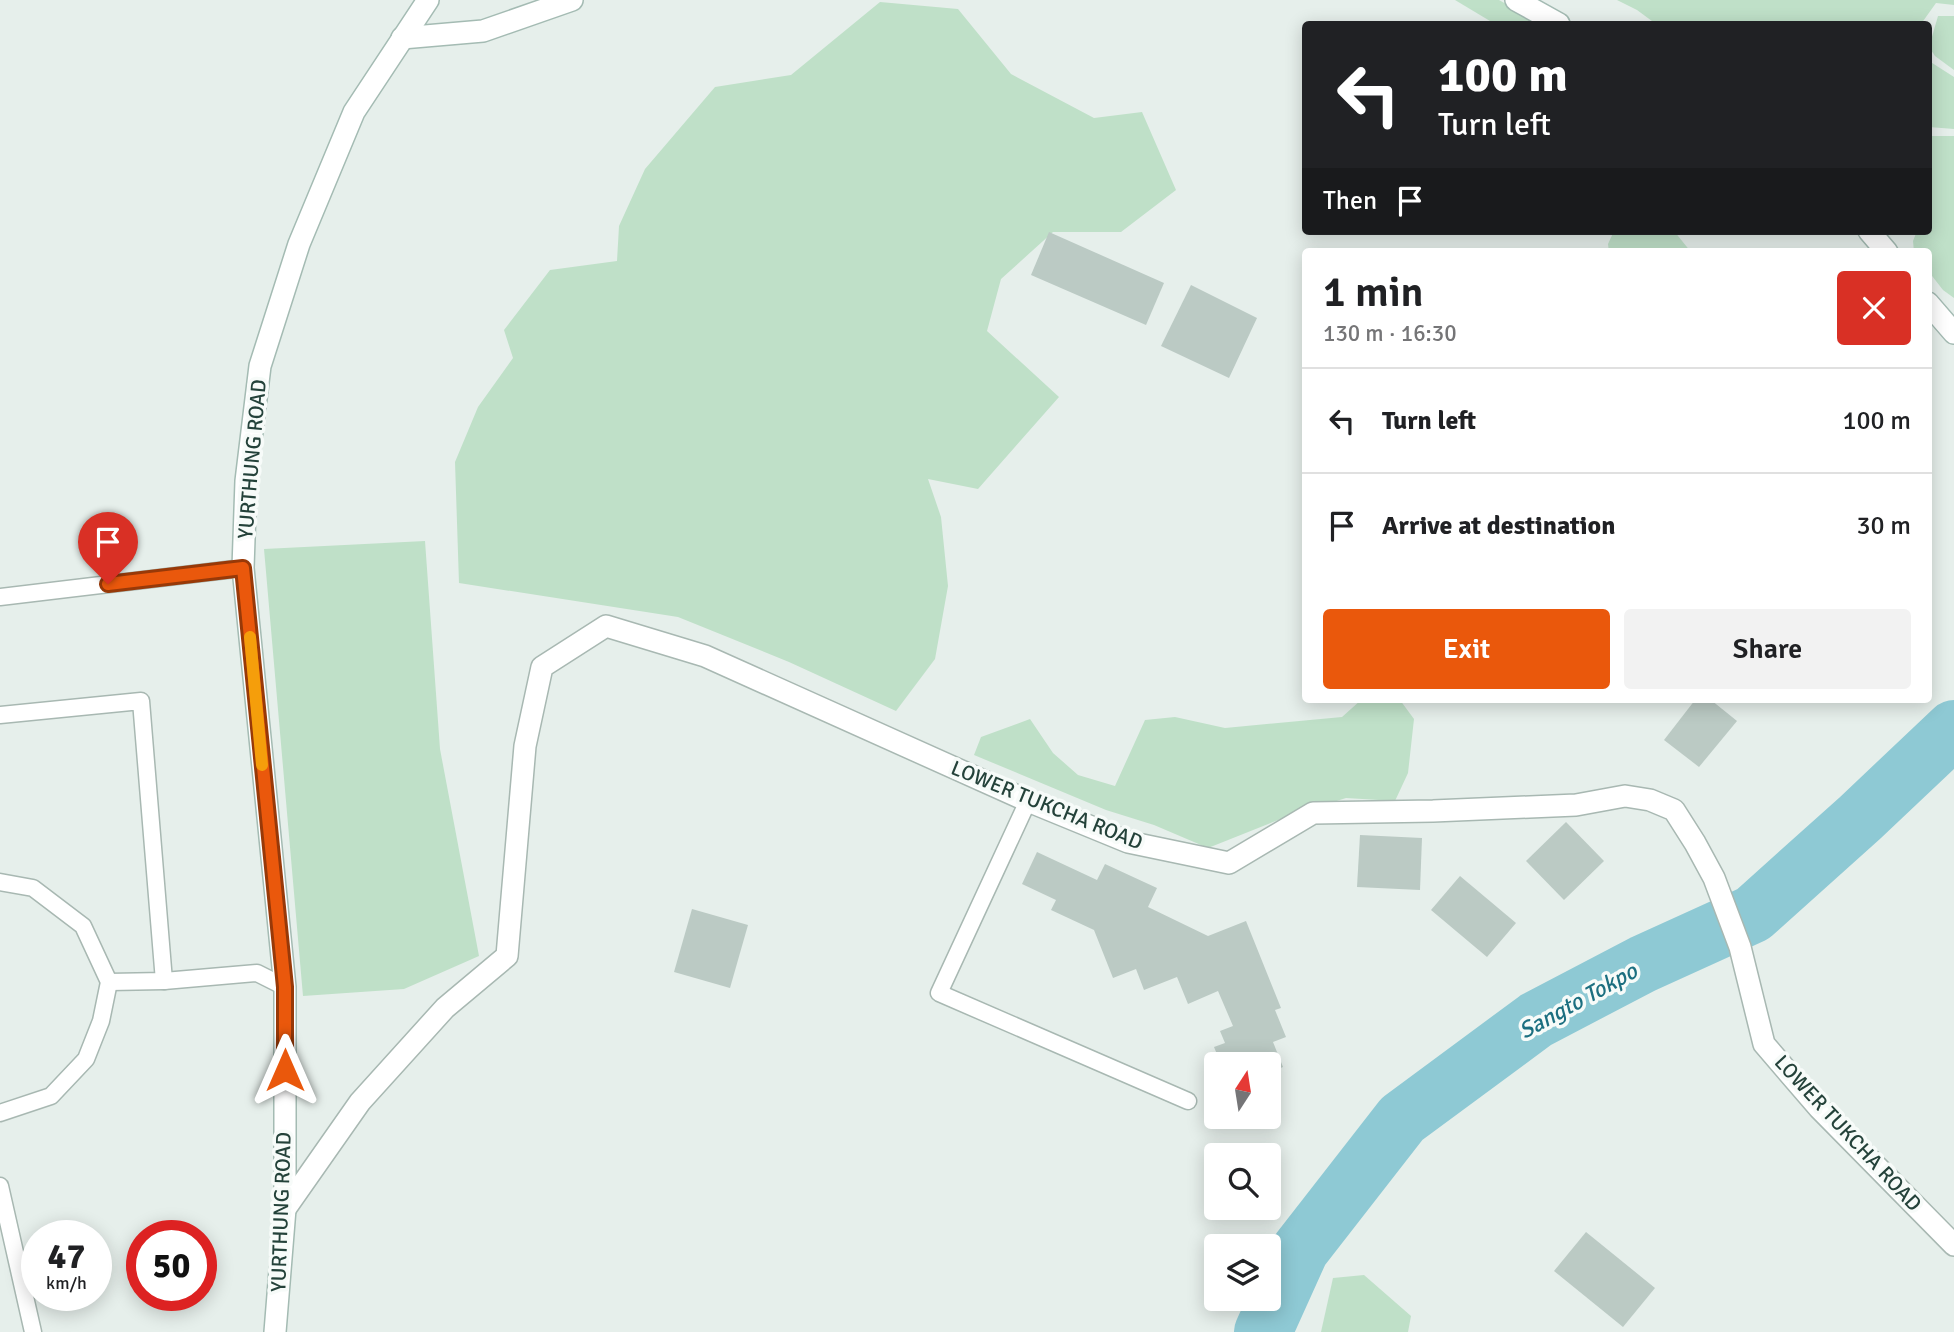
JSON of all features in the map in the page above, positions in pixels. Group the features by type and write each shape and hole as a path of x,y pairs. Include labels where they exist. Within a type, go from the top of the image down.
{"street":[{"name":"YURTHUNG ROAD","path":"275,1332 285,1209 285,987 243,568 246,481 260,366 299,244 354,112 428,0"},
{"path":"402,38 483,31 572,0"},
{"path":"1516,0 1554,21"},
{"path":"1932,308 1954,333"},
{"name":"LOWER TUKCHA ROAD","path":"285,1209 360,1102 445,1008 507,956 525,746 542,667 606,626 705,656 1028,801 1128,842 1229,863 1313,813 1576,805 1625,796 1650,800 1674,810 1714,878 1740,947 1764,1044 1819,1108 1954,1245"}],"lane":[{"path":"0,597 243,568"},
{"path":"0,715 141,701 164,981"},
{"path":"1028,801 939,993 1188,1101"},
{"path":"0,882 33,888 83,926 109,982 101,1021 86,1059 51,1096 0,1113"},
{"path":"109,982 164,981 257,973 285,987"},
{"path":"0,1186 33,1332"}],"green space":[{"path":"1455,0 1499,0 1536,21 1490,21"},
{"path":"1617,0 1954,0 1954,5 1936,3 1923,21 1652,21"},
{"path":"880,2 958,9 1011,74 1094,118 1142,112 1176,190 1121,232 1053,232 1001,279 987,331 1059,397 978,489 928,479 941,517 948,586 935,659 896,711 789,662 678,617 459,583 455,462 478,407 513,358 504,330 550,270 617,261 619,226 645,169 715,87 791,75"},
{"path":"1938,16 1954,16 1954,70 1932,52 1932,37"},
{"path":"1932,63 1954,77 1954,129 1932,127"},
{"path":"1932,136 1954,136 1954,298 1943,290 1932,276 1932,248 1914,248 1915,235 1932,235"},
{"path":"1612,235 1677,235 1688,248 1608,248"},
{"path":"425,541 440,749 479,956 404,989 303,996 264,549"},
{"path":"1358,703 1402,703 1414,719 1408,773 1395,801 1346,798 1283,818 1208,848 1154,825 1106,810 974,755 981,737 1030,719 1053,753 1078,775 1115,786 1145,720 1175,717 1225,728 1342,717"},
{"path":"1364,1275 1411,1316 1408,1332 1321,1332 1333,1278"}],"building":[{"path":"1049,232 1164,283 1146,325 1031,275"},
{"path":"1191,285 1257,318 1229,378 1161,346"},
{"path":"1693,703 1715,703 1737,721 1699,767 1664,740"},
{"path":"1566,822 1604,861 1564,900 1526,861"},
{"path":"1360,835 1422,838 1420,890 1357,887"},
{"path":"1037,852 1097,880 1105,864 1157,888 1148,907 1208,936 1246,921 1281,1008 1275,1010 1286,1037 1273,1042 1277,1052 1216,1052 1214,1047 1225,1043 1220,1031 1233,1026 1218,991 1188,1004 1177,977 1144,990 1136,969 1113,978 1094,930 1051,910 1056,900 1022,884"},
{"path":"1460,876 1516,923 1487,957 1431,910"},
{"path":"692,909 748,925 730,988 674,972"},
{"path":"1586,1232 1655,1288 1623,1327 1554,1271"}],"waterway":[{"name":"Sangto Tokpo","path":"1263,1332 1300,1250 1402,1119 1536,1020 1643,964 1753,914 1954,729"}],"slow traffic":[{"path":"250,637 262,765"}],"route":[{"path":"108,584 243,568 285,987 285,1070"}]}
